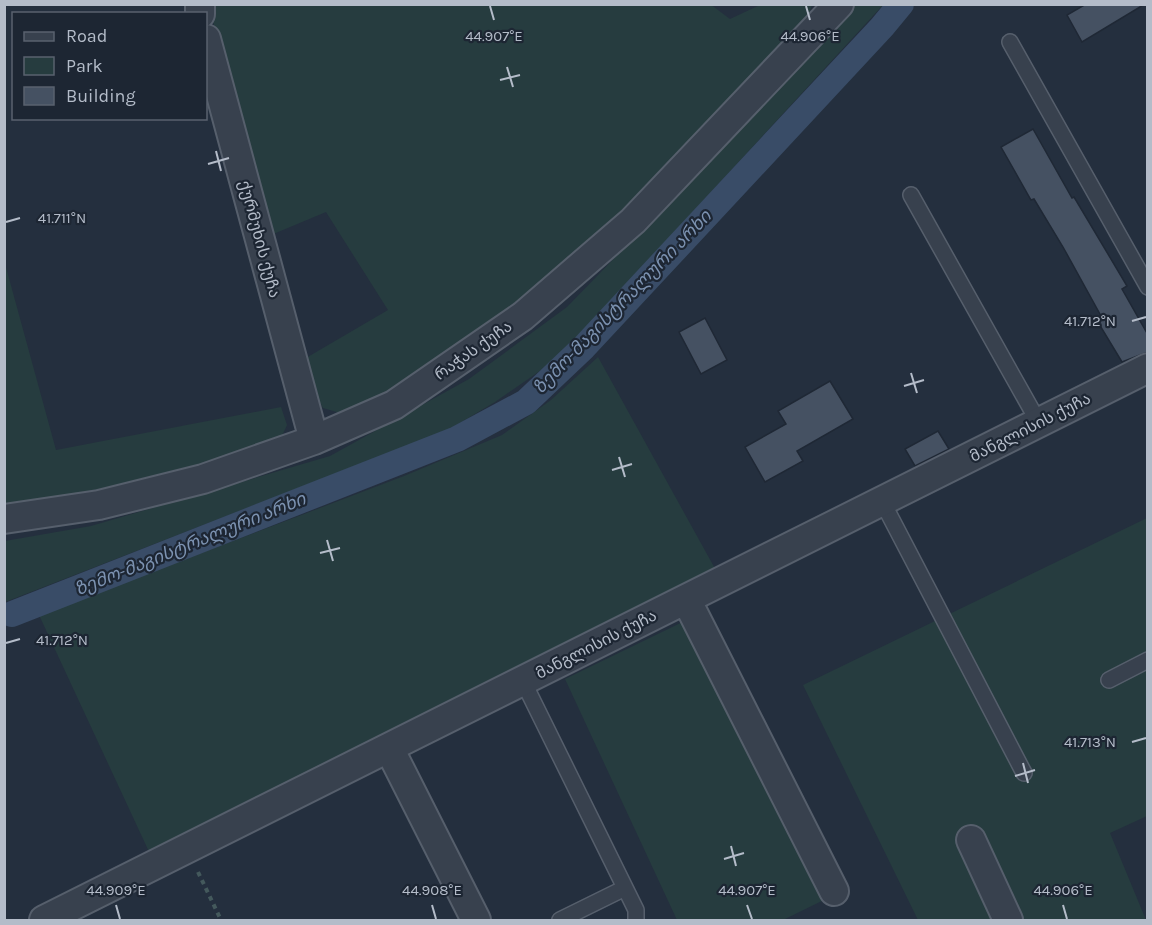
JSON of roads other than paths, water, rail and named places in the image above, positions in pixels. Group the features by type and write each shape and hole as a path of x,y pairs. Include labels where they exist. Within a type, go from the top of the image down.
{"street":[{"name":"რაჭას ქუჩა","path":"4,519 99,505 204,479 314,440 394,405 523,316 633,221 839,4"},
{"name":"ქურმუხის ქუჩა","path":"208,54 314,440"},
{"name":"მანგლისის ქუჩა","path":"44,921 1148,368"},
{"path":"686,599 834,891"},
{"path":"389,748 476,921"},
{"path":"971,840 1008,921"}],"lane":[{"path":"1010,42 1148,287"},
{"path":"911,195 1039,423"},
{"path":"882,501 1024,773"},
{"path":"1109,680 1148,660"},
{"path":"523,681 636,910 636,921"},
{"path":"561,921 625,888"}],"waterway":[{"name":"ზემო-მაგისტრალური არხი","path":"12,614 457,439 526,402 584,347 901,4"}]}
